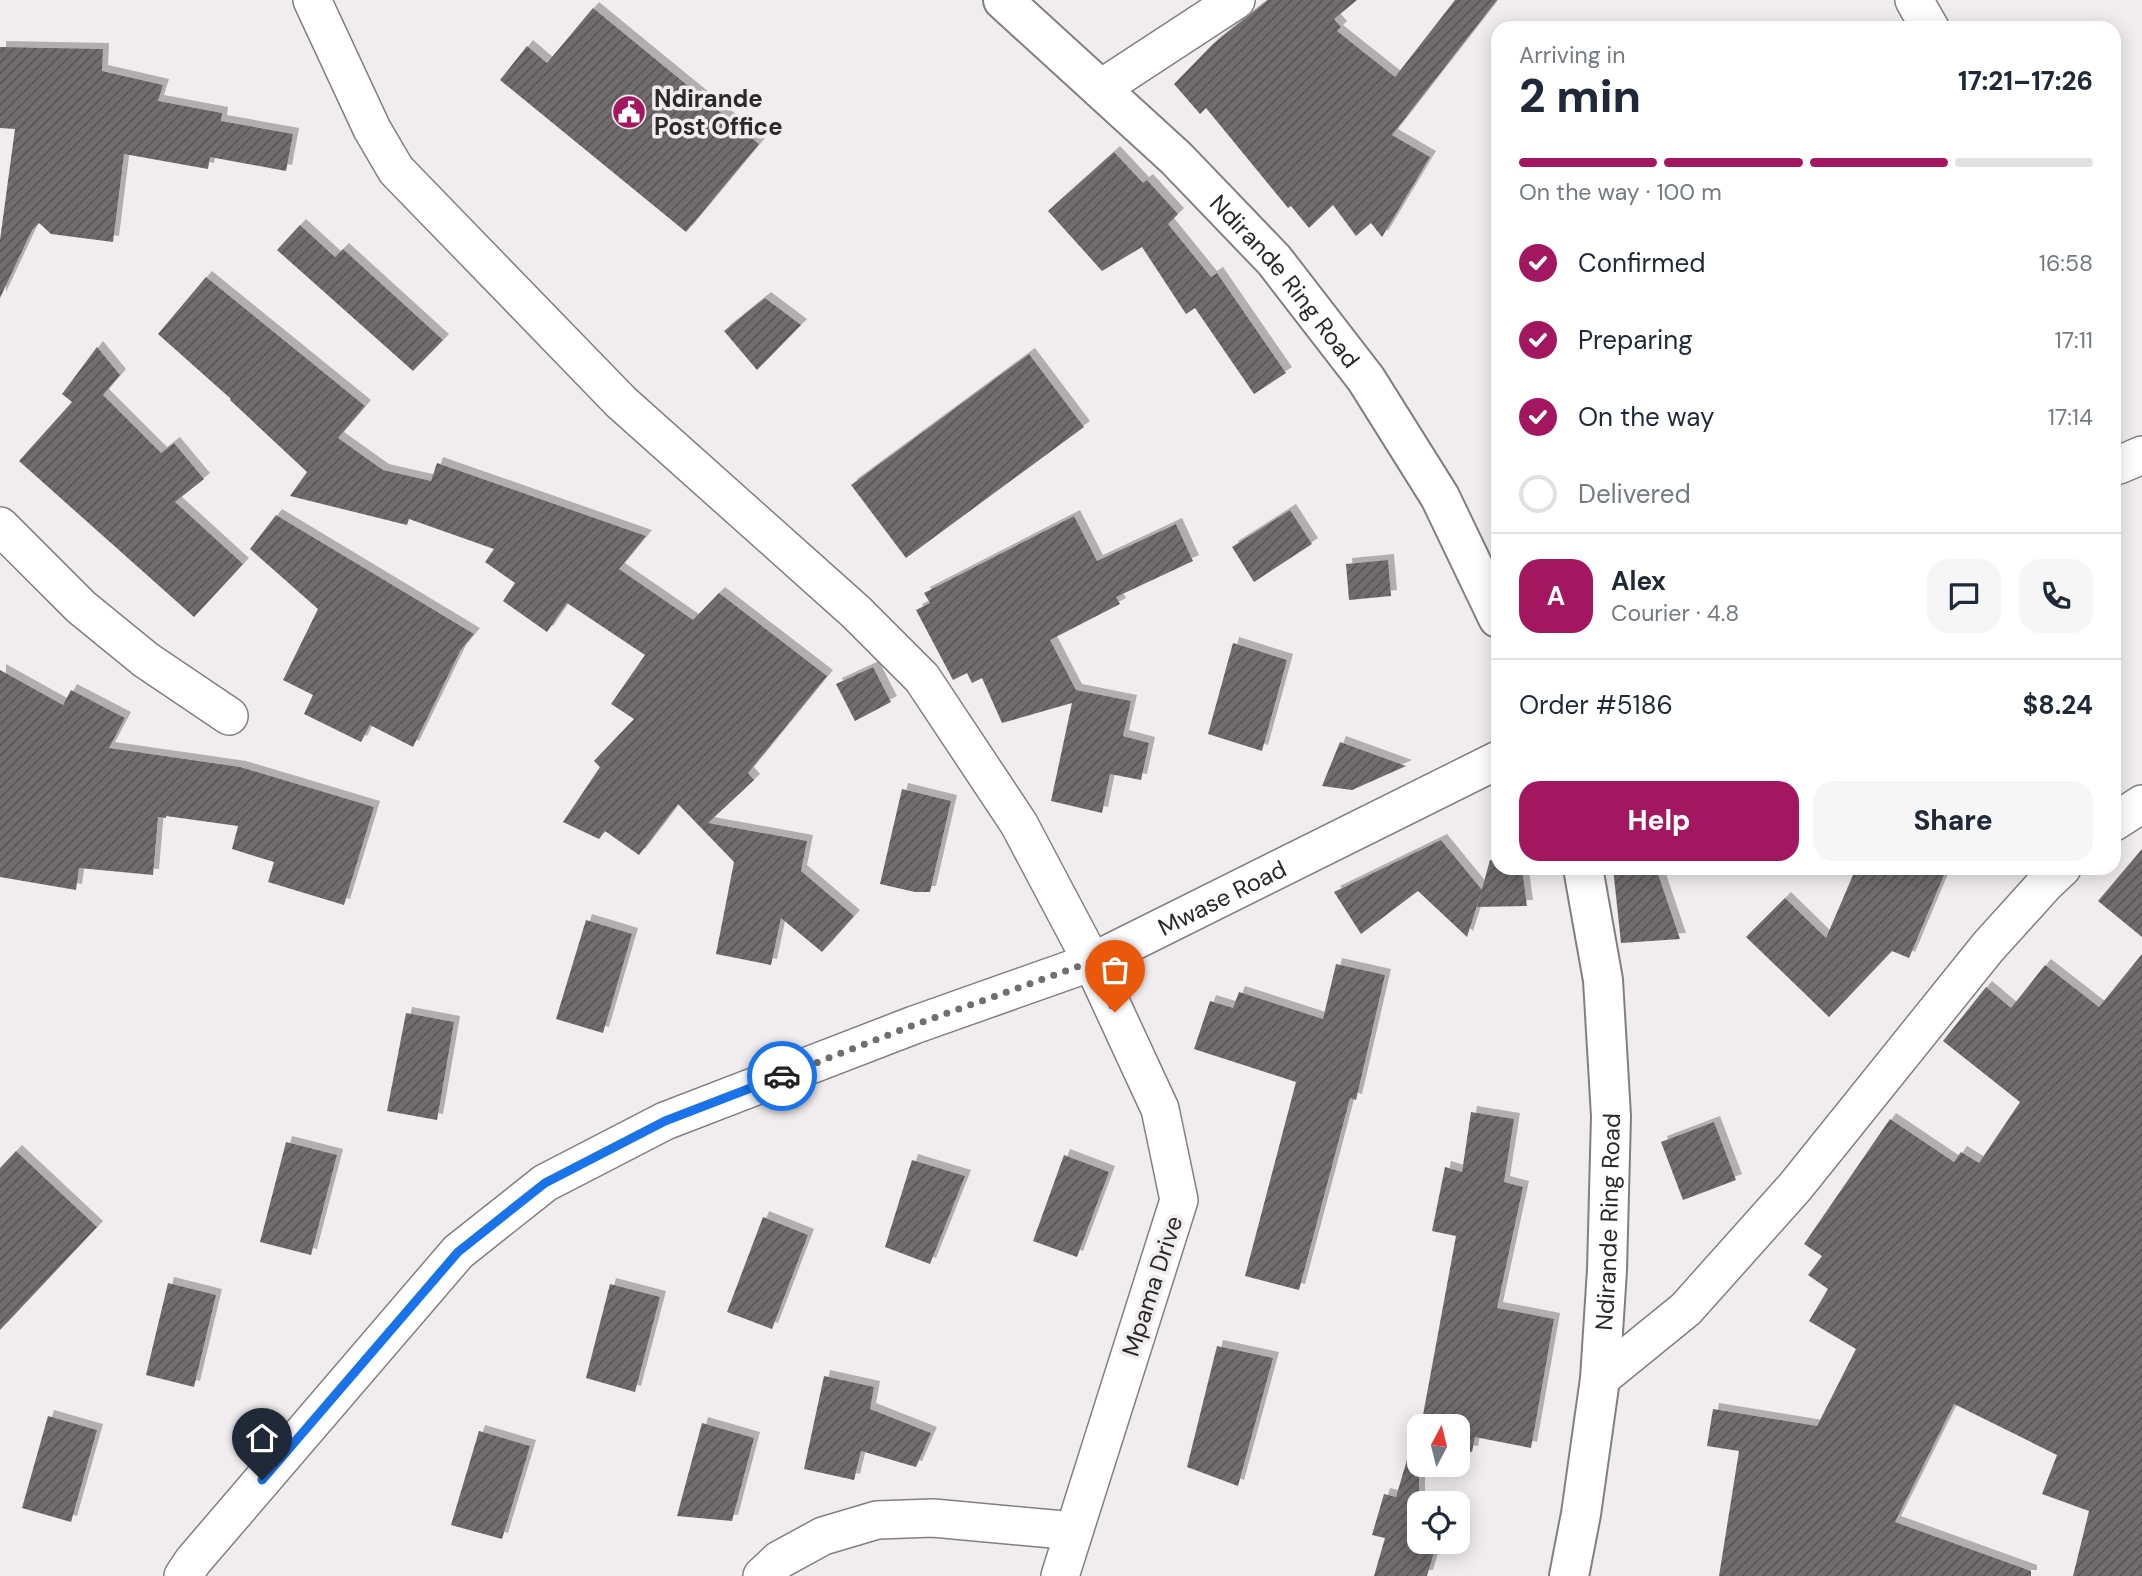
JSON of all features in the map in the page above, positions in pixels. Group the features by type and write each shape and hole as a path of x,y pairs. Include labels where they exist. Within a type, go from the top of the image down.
{"street":[{"name":"Mpama Drive","path":"312,0 372,129 396,170 621,402 856,612 922,678 1018,824 1091,962 1160,1109 1180,1200 1060,1576"},
{"name":"Ndirande Ring Road","path":"1003,0 1176,158 1274,260 1359,369 1440,497 1491,603"},
{"path":"1100,89 1236,0"},
{"path":"1914,0 1926,21"},
{"path":"2121,464 2142,455"},
{"path":"0,526 92,616 146,660 229,716"},
{"name":"Mwase Road","path":"183,1576 305,1428 458,1252 545,1183 665,1121 914,1025 1091,962 1491,763"},
{"path":"2121,818 2142,804"},
{"name":"Ndirande Ring Road","path":"1569,1576 1581,1514 1600,1379 1607,1270 1611,1116 1603,980 1584,875"},
{"path":"1600,1379 1686,1309 1795,1187 1988,947 2055,875"},
{"path":"762,1576 779,1560 823,1536 877,1520 933,1518 1074,1531"}],"building":[{"path":"1268,0 1357,0 1334,19 1341,27 1337,31 1395,77 1455,0 1497,0 1392,135 1430,157 1382,237 1371,223 1356,236 1333,205 1309,228 1291,206 1288,208 1206,108 1200,114 1174,84 1213,44"},
{"name":"Ndirande Post Office","path":"593,8 759,144 686,232 500,80 527,46 547,63"},
{"path":"0,47 103,49 102,71 163,85 158,101 222,113 221,121 293,134 286,171 210,157 208,169 124,154 113,242 51,234 39,223 32,230 0,298 0,240 15,129 0,128"},
{"path":"1114,152 1143,183 1147,180 1178,214 1168,224 1211,277 1217,273 1286,373 1254,394 1195,308 1186,314 1142,247 1102,271 1048,211"},
{"path":"300,225 335,257 343,249 443,340 413,371 277,250"},
{"path":"206,277 365,406 338,438 383,470 431,481 437,463 646,536 619,569 693,620 719,593 827,676 748,773 754,780 708,823 807,841 801,871 854,916 822,952 781,918 771,965 716,954 734,862 678,804 639,855 605,831 599,839 563,822 600,767 594,761 634,719 611,704 645,655 567,603 547,632 503,601 515,583 485,562 494,549 409,519 407,525 290,496 307,472 158,334"},
{"path":"765,298 801,325 757,370 724,331"},
{"path":"97,347 120,375 103,395 161,453 174,443 204,479 175,502 243,564 194,617 19,461 72,402 62,394"},
{"path":"1029,354 1084,427 906,558 851,485"},
{"path":"1290,510 1312,544 1254,582 1232,547"},
{"path":"276,515 474,634 460,651 413,747 370,725 361,742 304,714 313,695 283,680 318,609 250,549"},
{"path":"1074,516 1097,561 1176,524 1193,561 1116,597 1120,604 1050,640 1076,690 1131,701 1123,736 1149,743 1141,780 1110,774 1102,813 1051,801 1072,703 1002,723 982,678 972,683 967,673 953,680 916,610 930,603 924,593"},
{"path":"1388,560 1391,596 1349,600 1346,564"},
{"path":"1233,643 1287,660 1262,751 1208,734"},
{"path":"873,667 891,702 855,721 836,684"},
{"path":"0,670 63,705 71,690 125,718 109,748 240,767 374,807 344,905 268,882 274,862 232,849 238,826 166,816 158,817 153,875 79,868 76,890 0,877"},
{"path":"1340,742 1406,766 1352,790 1322,786"},
{"path":"902,789 951,801 930,892 915,892 880,884"},
{"path":"1441,840 1482,890 1467,937 1418,891 1361,934 1334,892"},
{"path":"2142,849 2142,937 2098,901"},
{"path":"1490,860 1491,875 1523,875 1527,906 1477,907"},
{"path":"1614,875 1658,875 1680,939 1621,943"},
{"path":"1853,875 1944,875 1909,958 1892,951 1829,1017 1746,937 1785,898 1826,938"},
{"path":"586,920 632,934 603,1033 556,1019"},
{"path":"2142,954 2142,1576 2073,1576 2089,1511 2042,1494 2057,1455 1954,1404 1895,1522 2031,1571 2031,1576 1719,1576 1739,1451 1707,1446 1713,1409 1817,1426 1856,1349 1809,1321 1828,1289 1808,1275 1822,1256 1804,1244 1890,1119 1954,1162 1961,1152 1979,1163 2020,1102 1943,1041 1986,987 2011,1008 2045,965 2099,1007"},
{"path":"1336,964 1385,975 1356,1100 1350,1098 1299,1290 1245,1276 1296,1082 1194,1049 1210,1001 1233,1008 1239,992 1323,1019"},
{"path":"406,1013 454,1022 437,1120 387,1111"},
{"path":"1471,1112 1514,1119 1504,1182 1523,1187 1497,1308 1554,1319 1531,1448 1475,1437 1470,1452 1470,1414 1423,1414 1456,1236 1432,1231 1445,1167 1462,1172"},
{"path":"1714,1122 1736,1180 1683,1200 1661,1142"},
{"path":"286,1142 337,1155 311,1255 260,1242"},
{"path":"16,1151 97,1227 0,1330 0,1168"},
{"path":"1064,1155 1109,1172 1077,1257 1033,1241"},
{"path":"912,1160 965,1176 930,1264 885,1247"},
{"path":"763,1217 808,1235 772,1329 727,1312"},
{"path":"168,1283 216,1295 194,1387 146,1375"},
{"path":"610,1284 660,1297 635,1392 586,1378"},
{"path":"1217,1346 1273,1358 1238,1486 1187,1467"},
{"path":"824,1376 874,1387 870,1409 931,1433 916,1467 861,1451 854,1480 804,1469"},
{"path":"48,1416 97,1430 71,1522 22,1508"},
{"path":"702,1423 754,1438 732,1521 677,1516"},
{"path":"479,1431 530,1446 502,1539 451,1525"},
{"path":"1407,1460 1407,1477 1419,1477 1419,1491 1407,1491 1407,1554 1433,1554 1427,1576 1374,1576 1385,1538 1372,1535 1384,1494 1396,1497"}],"way so far":[{"path":"782,1076 914,1025 1091,962 1115,1012"}],"place":[{"name":"Ndirande Post Office","path":"629,112"}],"route":[{"path":"262,1480 458,1252 545,1183 665,1121 782,1076"}]}
